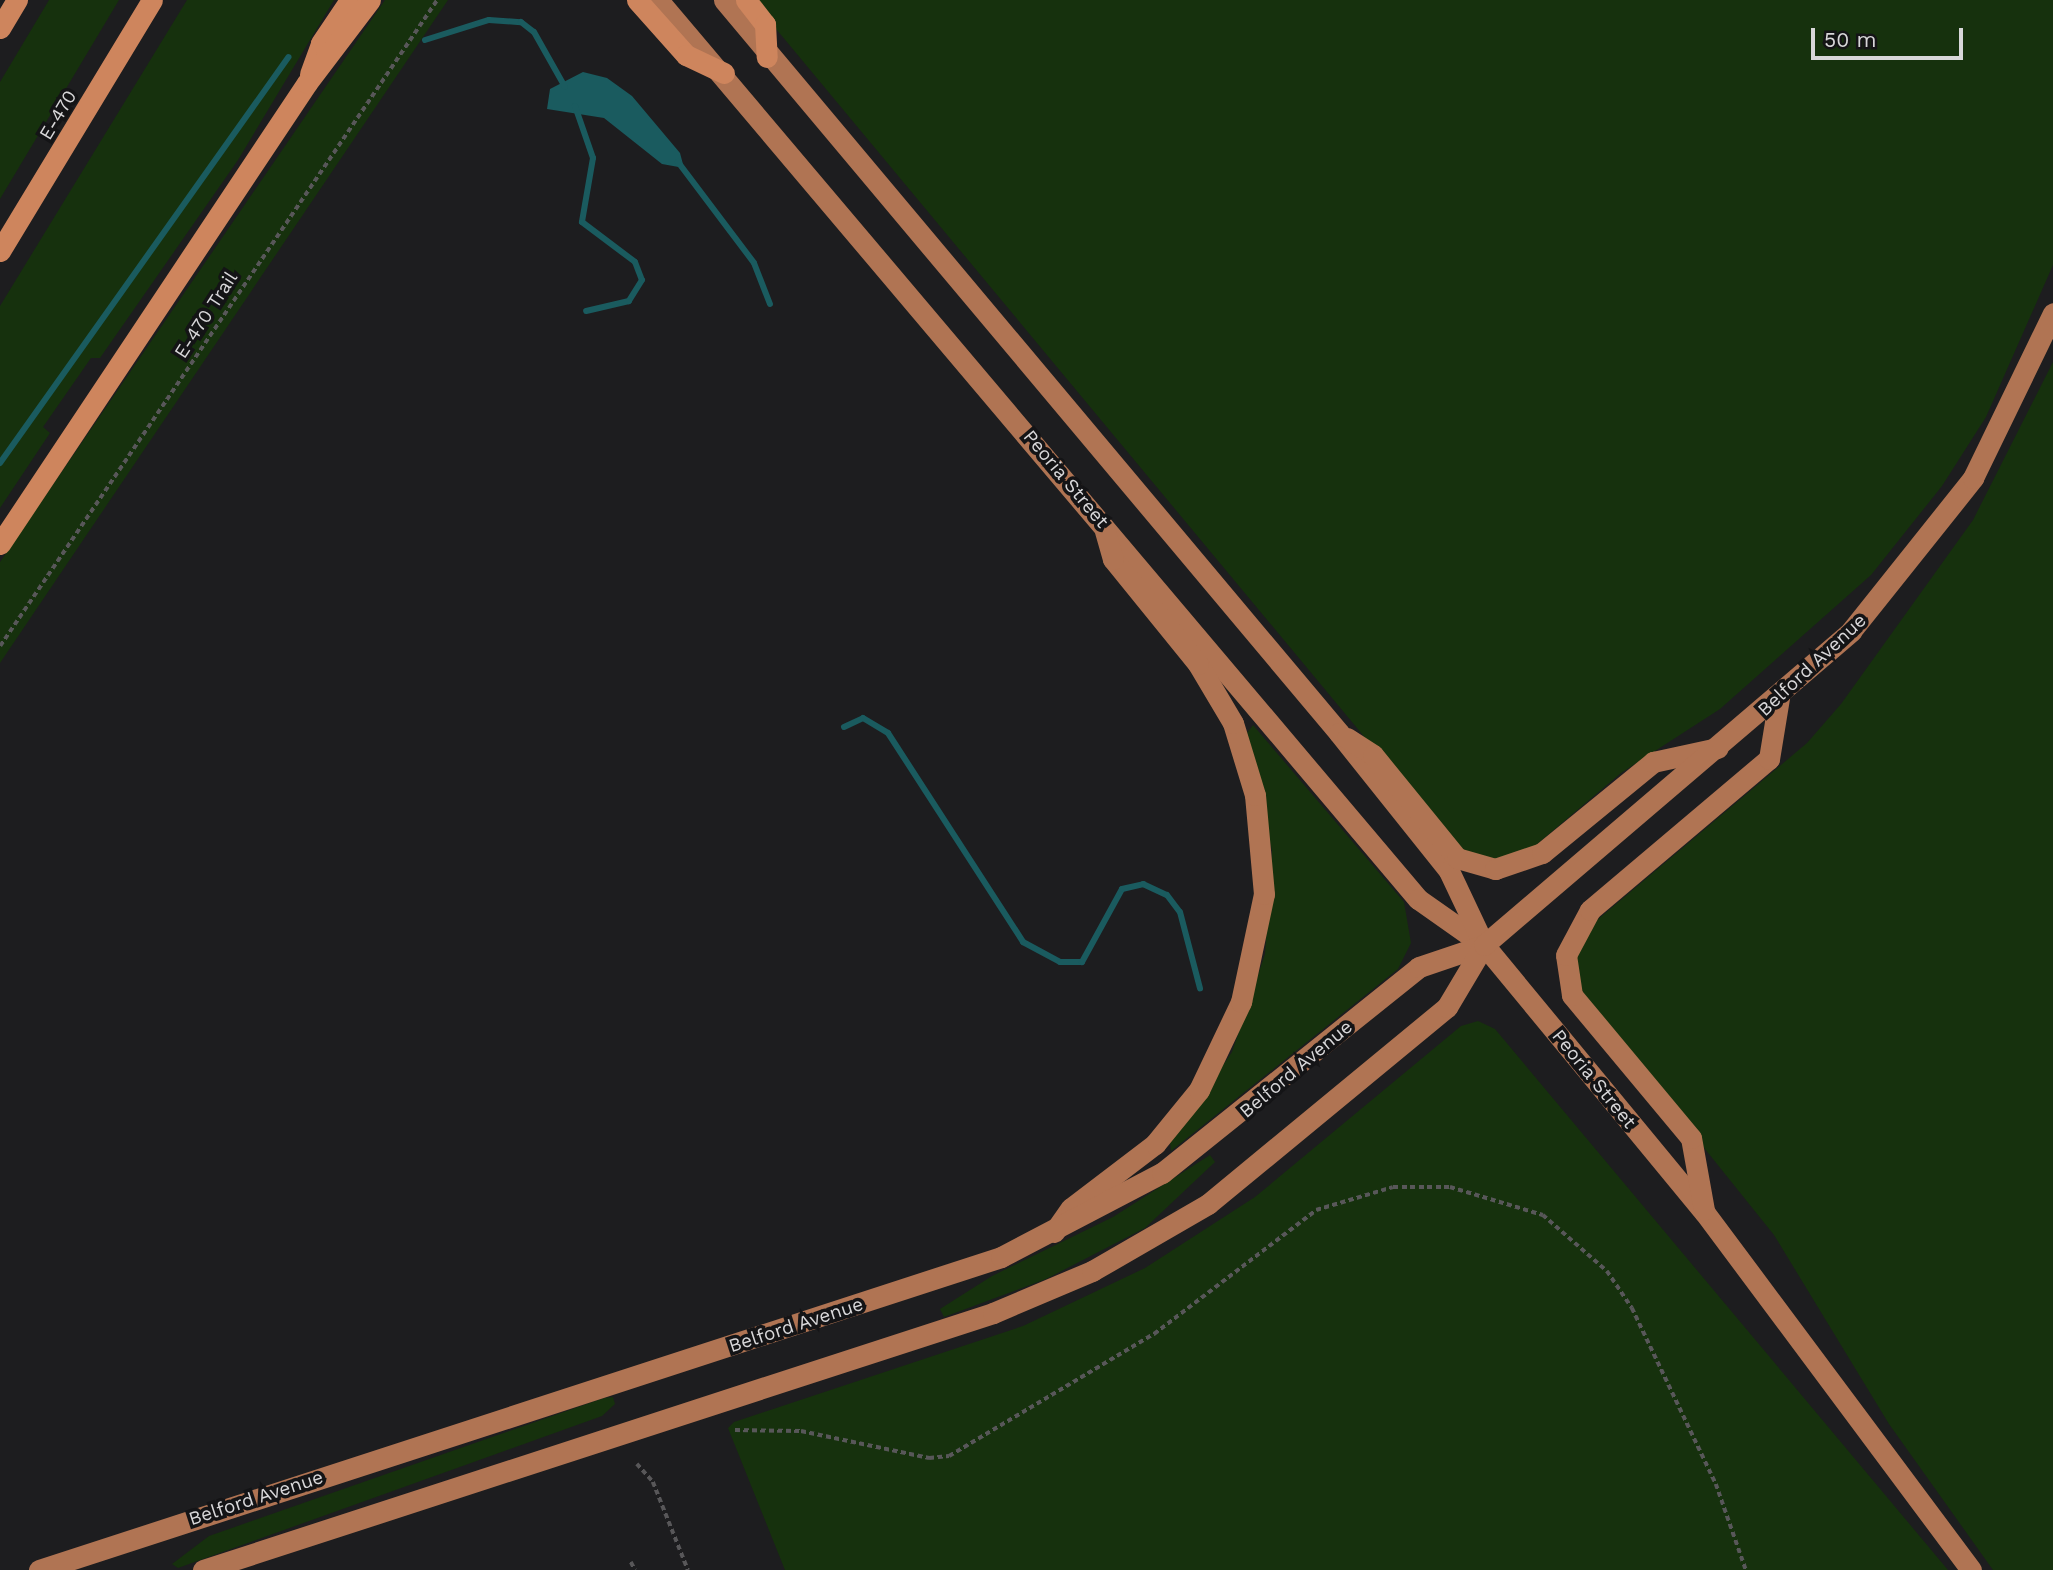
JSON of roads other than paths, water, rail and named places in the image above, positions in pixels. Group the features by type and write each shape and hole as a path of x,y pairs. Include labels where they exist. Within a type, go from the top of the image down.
{"highway":[{"path":"0,28 17,0"},
{"name":"E-470","path":"0,251 152,0"},
{"path":"307,83 321,43 350,0"},
{"path":"0,544 244,175 307,83 370,0"},
{"path":"636,0 686,55 724,73"},
{"path":"746,0 765,24 767,57"},
{"path":"0,519 220,199 244,175"}],"main road":[{"name":"Peoria Street","path":"658,0 724,73 1418,899 1484,945"},
{"name":"Peoria Street","path":"723,0 767,57 1339,733 1448,872 1484,945 1704,1213 1971,1570"},
{"name":"Belford Avenue","path":"203,1570 964,1324 1083,1275 1192,1214 1269,1158 1447,1007 1484,945 1779,698 1886,593 1963,495 2007,418 2053,313"},
{"path":"1052,1235 1071,1209 1156,1144 1199,1090 1241,1002 1264,894 1255,795 1233,723 1198,664 1113,559 1102,522"},
{"path":"1704,1213 1690,1138 1576,999 1566,955 1590,910 1769,759 1779,698"},
{"path":"1339,733 1373,755 1457,858 1495,869 1542,853 1653,762 1721,748"},
{"name":"Belford Avenue","path":"39,1570 972,1268 1052,1235 1199,1148 1419,967 1484,945"}],"water":[{"path":"583,72 607,78 632,96 680,153 684,168 662,164 604,118 547,109 550,89"}],"waterway":[{"path":"425,40 489,20 521,22 534,32 565,87"},
{"path":"0,463 289,57"},
{"path":"575,106 593,158 582,222 635,262 642,280 629,301 586,311"},
{"path":"678,162 754,263 770,304"},
{"path":"844,727 863,718 888,733 1023,942 1060,962 1082,962 1122,889 1143,884 1167,895 1180,912 1200,988"}]}
